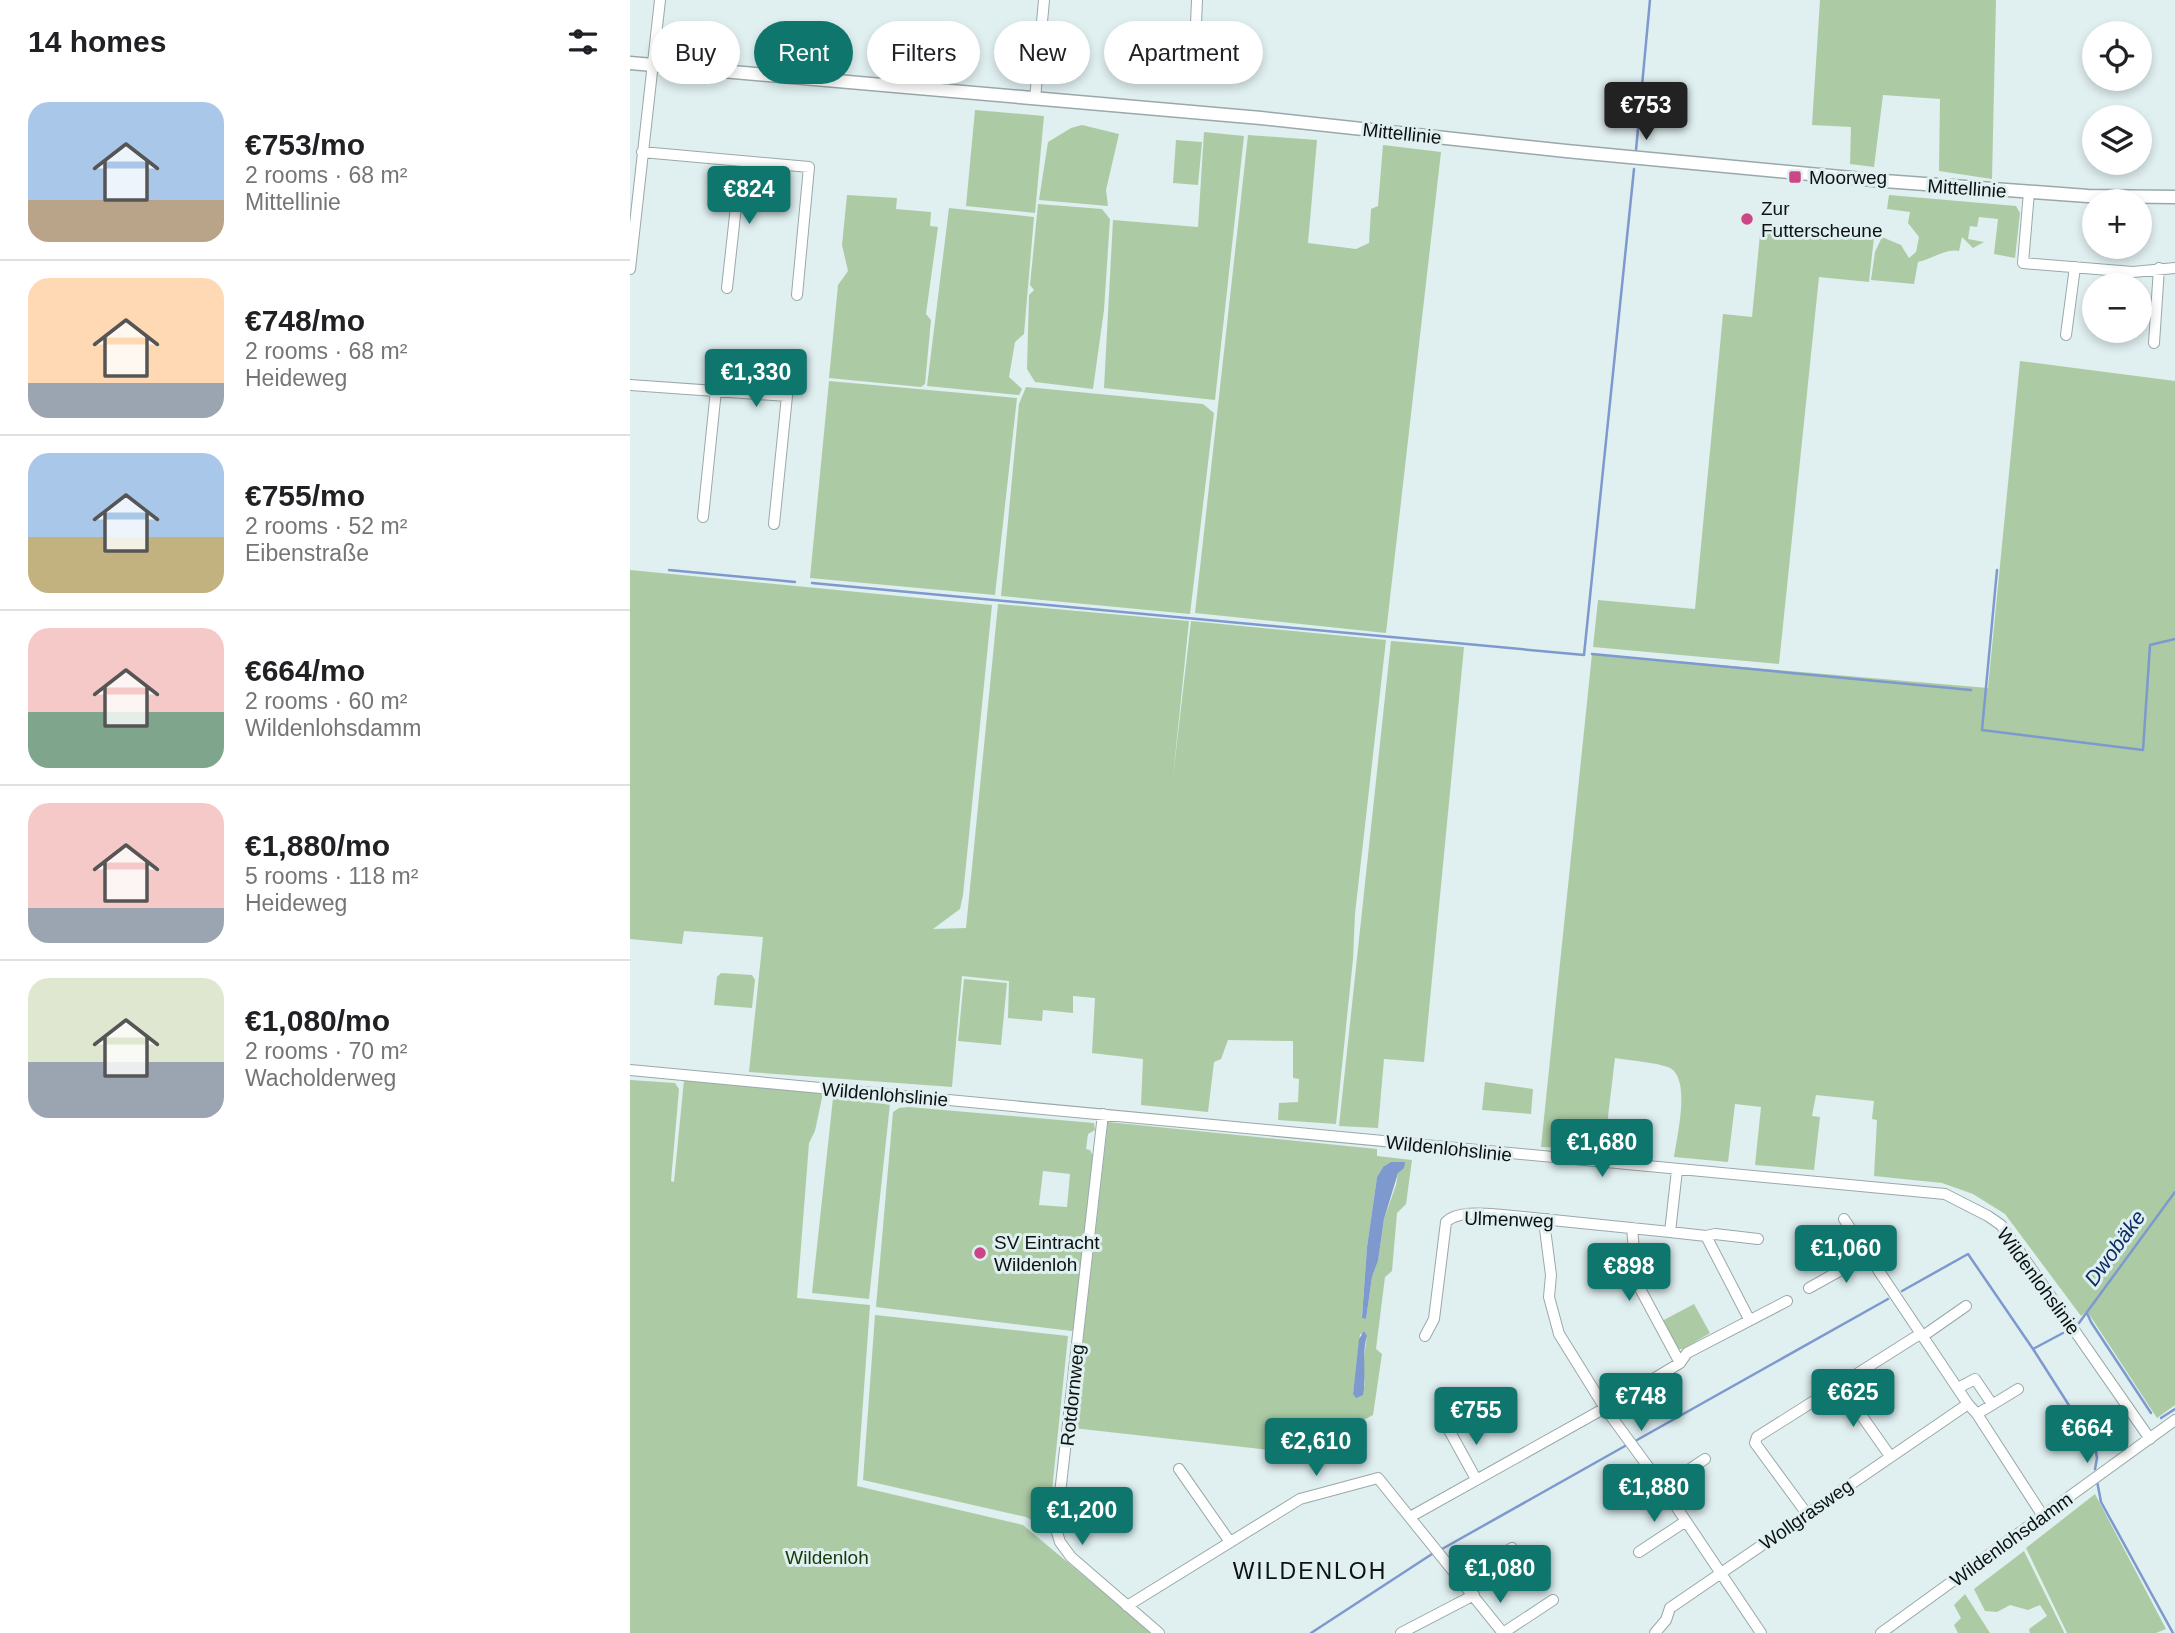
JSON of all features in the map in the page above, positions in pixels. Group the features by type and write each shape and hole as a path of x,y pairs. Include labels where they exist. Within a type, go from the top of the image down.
{"street":[{"path":"658,21 660,0"},
{"path":"1035,99 1044,0"},
{"path":"1196,21 1197,0"},
{"name":"Mittellinie","path":"630,63 651,65"},
{"name":"Mittellinie","path":"740,73 1261,118 1773,172 2122,198 2175,197"},
{"path":"630,269 635,172 642,152 651,81"},
{"path":"642,152 809,167 797,295"},
{"path":"727,288 740,161"},
{"path":"2029,192 2022,263 2133,272 2175,268"},
{"path":"2066,335 2075,267"},
{"path":"2154,343 2159,268"},
{"path":"630,385 787,396 774,524"},
{"path":"703,517 716,390"},
{"name":"Wildenlohslinie","path":"630,1070 1945,1194 2001,1225 2150,1438"},
{"name":"Rotdornweg","path":"1103,1114 1056,1529 1060,1542 1071,1557 1158,1633"},
{"path":"1670,1232 1678,1170"},
{"name":"Ulmenweg","path":"1425,1336 1434,1319 1446,1222 1450,1218 1482,1214 1758,1239"},
{"path":"1547,1219 1545,1229 1551,1275 1549,1297 1559,1334 1605,1408 1663,1487 1761,1633"},
{"path":"1844,1219 2043,1516"},
{"path":"1632,1228 1637,1283 1680,1363"},
{"path":"1706,1236 1749,1319"},
{"path":"1809,1288 1868,1255"},
{"path":"1410,1517 1605,1408 1680,1363 1687,1353 1787,1301"},
{"path":"1807,1514 1755,1443 1757,1437 1966,1306"},
{"path":"1958,1388 1975,1379 1992,1404"},
{"path":"1840,1385 1890,1455"},
{"path":"1977,1414 2018,1389"},
{"name":"Wollgrasweg","path":"1655,1633 1666,1620 1670,1608 1968,1404"},
{"name":"Wildenlohsdamm","path":"1881,1633 2175,1420"},
{"path":"1450,1430 1476,1479"},
{"path":"1663,1487 1705,1460"},
{"path":"1179,1469 1230,1542"},
{"path":"1610,1500 1651,1472"},
{"path":"1127,1606 1300,1499 1378,1478 1503,1633 1553,1600"},
{"path":"1639,1552 1686,1521"},
{"path":"1462,1581 1512,1548"},
{"path":"1401,1633 1474,1595"}],"green space":[{"path":"1820,0 1996,0 1992,179 1939,171 1940,99 1883,95 1874,167 1850,164 1851,127 1812,125"},
{"path":"975,110 1044,116 1035,213 966,206"},
{"path":"1082,125 1119,134 1106,190 1108,206 1039,200 1048,142 1071,128"},
{"path":"1204,132 1244,136 1215,400 1104,388 1113,220 1198,227"},
{"path":"1248,135 1317,140 1308,243 1356,249 1369,243 1371,209 1378,206 1383,145 1441,152 1386,633 1195,613"},
{"path":"1176,140 1202,142 1198,185 1173,183"},
{"path":"847,195 897,198 896,209 931,212 930,226 938,227 926,314 931,320 925,384 921,387 829,378 838,285 848,271 842,245"},
{"path":"1889,195 2016,206 2020,213 2015,258 1994,254 1998,219 1979,217 1977,227 1970,226 1968,239 1984,242 1973,248 1962,237 1959,251 1944,252 1918,262 1914,284 1871,280 1875,252 1882,237 1901,245 1909,258 1916,252 1919,237 1908,223 1910,212 1887,209"},
{"path":"1038,204 1102,209 1110,219 1104,310 1093,389 1035,382 1027,369 1029,295 1034,290 1030,285"},
{"path":"949,208 1034,217 1024,334 1015,342 1009,377 1022,389 1019,395 927,386"},
{"path":"1761,224 1874,237 1869,282 1819,277 1779,664 1593,647 1598,600 1695,609 1723,314 1752,317"},
{"path":"2020,361 2175,381 2175,1405 2157,1418 2087,1311 2081,1316 2005,1214 1973,1194 1942,1183 1874,1176 1877,1120 1872,1119 1874,1101 1816,1095 1812,1116 1820,1117 1814,1170 1755,1165 1761,1107 1735,1104 1728,1162 1674,1157 1681,1109 1680,1084 1676,1074 1665,1066 1615,1058 1604,1150 1541,1147 1592,654 1988,688"},
{"path":"829,381 1017,398 995,595 810,578"},
{"path":"1026,387 1203,404 1214,413 1190,614 1001,596 1019,404"},
{"path":"630,570 992,605 963,895 960,909 933,929 966,928 998,604 1189,621 1173,777 1191,621 1386,640 1355,914 1336,1124 1278,1120 1279,1103 1298,1102 1299,1079 1293,1078 1293,1041 1228,1040 1221,1059 1214,1062 1208,1112 1141,1105 1143,1059 1092,1053 1095,998 1073,996 1073,1013 1043,1010 1042,1021 1008,1018 1009,981 962,976 952,1087 749,1072 763,937 684,931 682,944 630,939"},
{"path":"1391,641 1464,647 1424,1062 1384,1059 1378,1128 1339,1126"},
{"path":"721,973 752,975 755,980 752,1008 714,1005 717,977"},
{"path":"964,979 1007,983 1001,1045 958,1041"},
{"name":"Wildenloh","path":"630,1080 675,1083 679,1089 671,1181 674,1182 684,1080 823,1093 815,1131 809,1143 797,1298 870,1305 857,1486 1023,1525 1152,1633 630,1633"},
{"path":"1485,1082 1533,1089 1531,1114 1482,1110"},
{"path":"833,1098 890,1104 869,1299 812,1293"},
{"name":"SV Eintracht Wildenloh","path":"899,1108 1094,1123 1095,1130 1088,1134 1086,1149 1090,1150 1093,1156 1075,1327 1072,1331 876,1307 893,1112","holes":["1043,1171 1070,1174 1067,1207 1039,1205"]},
{"path":"1108,1122 1377,1149 1377,1156 1412,1160 1406,1204 1397,1213 1392,1271 1385,1277 1376,1349 1382,1354 1373,1415 1305,1450 1279,1451 1073,1428","holes":["1383,1167 1400,1170 1384,1219 1366,1319 1362,1318 1367,1247 1377,1177","1360,1334 1367,1336 1363,1363 1365,1385 1353,1394"]},
{"path":"1694,1304 1710,1333 1683,1349 1677,1349 1662,1321"},
{"path":"875,1315 1068,1336 1048,1529 1026,1517 863,1480"},
{"path":"2095,1494 2166,1629 2156,1633 2067,1633 2026,1548"},
{"path":"2024,1551 2064,1633 2030,1633 2029,1629 2047,1616 2040,1605 2028,1610 2010,1605 1997,1612 1985,1611 1974,1589"},
{"path":"1965,1594 1990,1633 1958,1633 1954,1625 1961,1618 1954,1605"}],"water":[{"path":"1391,1162 1405,1162 1404,1168 1398,1173 1384,1219 1366,1319 1362,1318 1367,1247 1377,1177 1383,1167"},
{"path":"1364,1331 1367,1336 1364,1350 1364,1388 1363,1395 1356,1398 1353,1394 1359,1339"}],"waterway":[{"path":"1636,150 1650,0"},
{"path":"812,583 1584,655 1634,169"},
{"path":"669,570 795,582"},
{"path":"1997,570 1982,730 2143,750 2150,645 2175,639"},
{"path":"1592,654 1971,690"},
{"name":"Dwobäke","path":"2079,1323 2175,1192"},
{"path":"1902,1291 1968,1254 2033,1349"},
{"path":"1637,1440 1888,1299"},
{"path":"2087,1313 2151,1413"},
{"name":"Dwobäke","path":"2063,1333 2033,1349 2095,1446 2095,1469"},
{"path":"2161,1418 2175,1409"},
{"path":"1442,1549 1625,1446"},
{"name":"Dwobäke","path":"2097,1481 2101,1502 2173,1633"},
{"path":"1311,1633 1432,1554"}],"place":[{"name":"Moorweg","path":"1795,177"},
{"name":"Zur Futterscheune","path":"1747,219"},
{"name":"SV Eintracht Wildenloh","path":"980,1253"}],"district":[{"name":"WILDENLOH","path":"1310,1571"}]}
